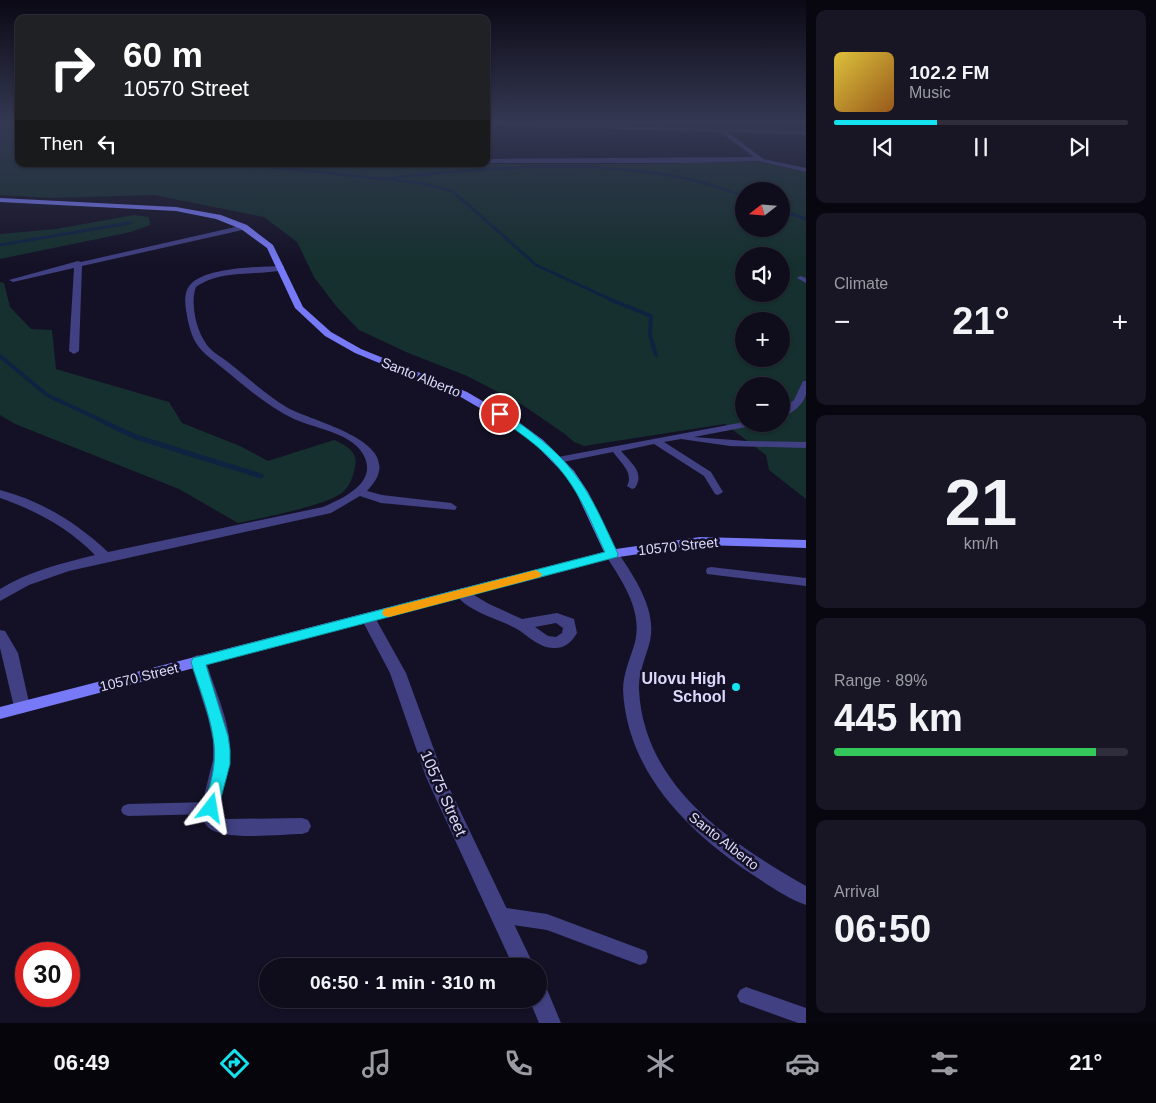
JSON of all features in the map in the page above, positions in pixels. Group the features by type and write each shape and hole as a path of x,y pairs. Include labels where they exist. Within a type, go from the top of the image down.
{"street":[{"name":"Santo Alberto","path":"0,200 156,207 202,214 244,227 270,247 299,308 328,334 358,351 488,406 526,431 558,460 582,492 612,554 638,600 643,617 644,636 631,687 636,726 646,756 681,807 704,829 763,872 806,896"},
{"path":"13,280 78,263 176,244 244,227"},
{"path":"74,351 78,263"},
{"path":"0,596 45,574 106,557 327,510 359,492 372,476 373,467 372,459 362,445 352,437 309,422 271,402 208,351 197,334 189,306 190,294 194,286 222,274 281,268"},
{"path":"359,492 381,499 451,506"},
{"path":"0,494 51,513 77,530 106,557"},
{"name":"10570 Street","path":"0,713 612,554 700,541 806,544"},
{"path":"462,593 482,608 522,624"},
{"name":"10575 Street","path":"368,618 398,673 435,778 520,958"},
{"path":"0,635 10,654 22,707"},
{"path":"198,662 221,736 222,764 211,808 212,820 218,825 302,826"},
{"path":"544,1008 550,1023"}],"lane":[{"path":"790,410 795,408 802,396 806,382"},
{"path":"558,460 735,426"},
{"path":"680,436 733,444 806,445"},
{"path":"655,441 708,474 715,483 718,492"},
{"path":"616,449 634,473 635,480 632,486"},
{"path":"711,572 806,582"},
{"path":"128,810 211,808"},
{"path":"500,915 547,922 640,958"},
{"path":"746,996 806,1017"}],"green space":[{"path":"0,171 806,172 806,499 769,470 766,455 736,432 790,432 790,377 735,377 735,432 725,424 584,446 574,442 521,404 467,376 406,352 359,330 336,306 314,277 297,242 264,217 154,195 51,198 0,195"},
{"path":"134,215 149,217 150,225 131,232 0,259 0,234 56,229"},
{"path":"0,282 4,283 10,307 31,329 52,330 56,369 169,402 182,423 240,446 268,461 334,440 347,447 355,457 356,462 348,486 337,496 311,506 238,523 179,489 15,424 0,415"}],"waterway":[{"path":"306,171 420,183 452,191 464,202"},
{"path":"391,178 469,171"},
{"path":"635,171 700,182 735,193"},
{"path":"463,200 536,265 612,300"},
{"path":"790,213 806,219"},
{"path":"0,245 130,223"},
{"path":"609,299 651,316 650,335 656,355"},
{"path":"0,356 47,395 109,424"},
{"path":"106,423 136,437 261,476"}],"slow traffic":[{"path":"389,613 536,574"}],"place":[{"name":"Ulovu High School","path":"736,687"}],"route":[{"path":"211,808 222,764 221,736 198,662 612,554 588,503 570,474 539,442 500,414"}]}
